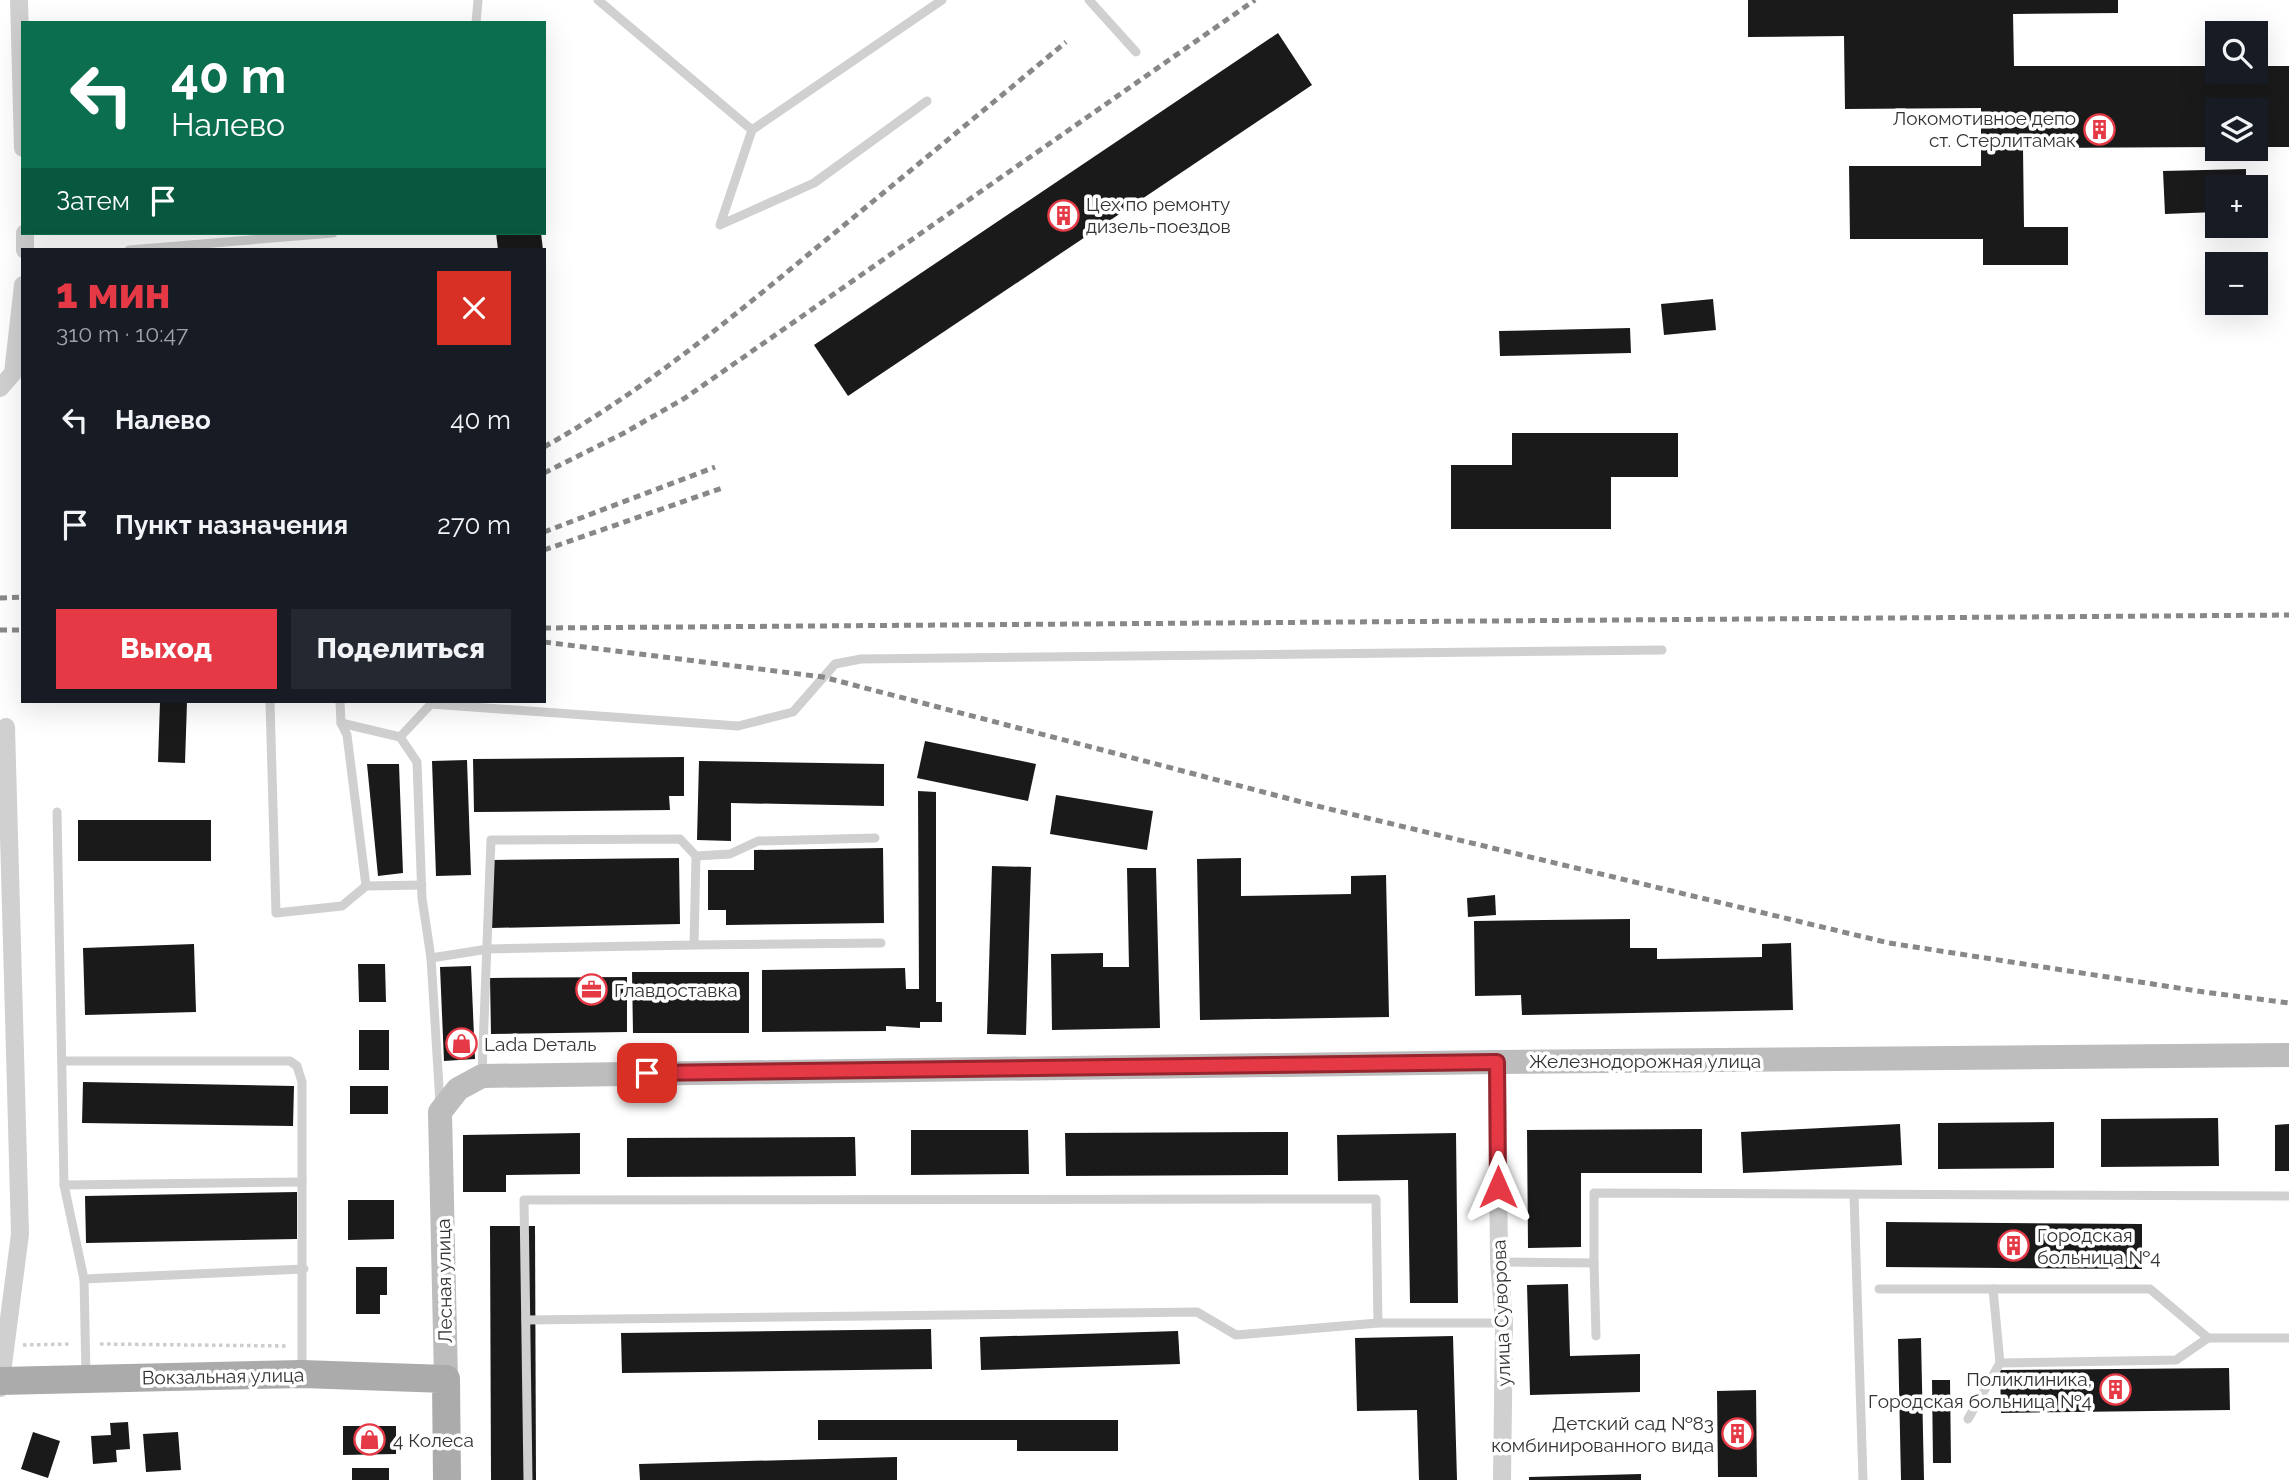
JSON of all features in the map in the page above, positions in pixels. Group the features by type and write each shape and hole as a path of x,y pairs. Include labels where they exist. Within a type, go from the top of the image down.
{"main road":[{"name":"Железнодорожная улица","path":"440,1112 458,1089 482,1076 1497,1062 2289,1055"},
{"name":"Лесная улица","path":"440,1112 447,1480"},
{"name":"Вокзальная улица","path":"1,1383 86,1377 302,1374 446,1379"}],"street":[{"path":"19,0 21,74"},
{"path":"0,388 13,373 21,303"},
{"path":"1,1383 20,1234 6,727"},
{"name":"улица Суворова","path":"1497,1062 1499,1262 1504,1324 1502,1480"}],"lane":[{"path":"476,21 478,0"},
{"path":"598,0 752,130"},
{"path":"928,102 814,183 720,226 752,130 942,0"},
{"path":"1089,0 1136,52"},
{"path":"153,248 309,235"},
{"path":"400,737 431,704 738,726 793,712 835,664 861,659 1662,650"},
{"path":"270,703 276,913 342,906 366,886 422,885"},
{"path":"340,703 341,723 347,735 366,886"},
{"path":"341,723 400,737 417,762 422,885 431,958 440,1112"},
{"path":"57,812 64,1185 84,1279 86,1377"},
{"path":"696,856 730,854 758,841 875,838"},
{"path":"482,1076 491,840 680,839 696,856 694,945"},
{"path":"431,958 488,949 881,943"},
{"path":"62,1061 290,1061 301,1073 304,1269 302,1374"},
{"path":"64,1185 302,1182"},
{"path":"1596,1336 1594,1193 2289,1196"},
{"path":"1854,1195 1863,1480"},
{"path":"528,1480 524,1200 1376,1199 1378,1323"},
{"path":"1499,1262 1594,1263"},
{"path":"84,1279 304,1269"},
{"path":"1878,1289 2150,1289 2208,1338"},
{"path":"1968,1419 2000,1363 1993,1289"},
{"path":"526,1320 1197,1311 1237,1335 1378,1323 1504,1324"},
{"path":"2000,1363 2176,1360 2208,1338 2289,1338"}],"path":[{"path":"4,1346 304,1346"}],"building":[{"name":"Локомотивное депо ст. Стерлитамак","path":"1748,0 2118,0 2118,13 2013,14 2014,66 2205,66 2205,84 2268,84 2268,66 2289,66 2289,147 2268,147 2268,98 2205,98 2205,147 2023,148 2024,227 2068,227 2068,265 1983,265 1983,239 1850,239 1849,166 1981,166 1981,108 1845,109 1844,36 1748,37"},
{"name":"Цех по ремонту дизель-поездов","path":"1278,33 1312,85 848,396 814,345"},
{"path":"2246,169 2246,175 2205,175 2205,212 2165,214 2163,171"},
{"path":"496,235 541,235 543,248 498,248"},
{"path":"1713,299 1716,330 1664,335 1661,304"},
{"path":"1630,328 1631,353 1500,356 1499,331"},
{"path":"1512,433 1678,433 1678,477 1611,477 1611,529 1451,529 1451,465 1512,465"},
{"path":"160,703 187,703 185,763 158,762"},
{"path":"925,741 1036,764 1028,801 917,778"},
{"path":"684,757 684,796 669,796 670,810 474,812 473,759"},
{"path":"467,760 471,875 436,876 432,761"},
{"path":"699,761 884,764 884,806 731,803 731,841 697,840"},
{"path":"367,764 399,764 403,873 378,876"},
{"path":"918,791 936,792 936,1002 942,1002 942,1022 920,1022 920,1028 886,1026 886,1031 762,1032 762,970 905,968 906,989 919,989"},
{"path":"1056,795 1153,811 1147,850 1050,834"},
{"path":"78,820 211,820 211,861 78,861"},
{"path":"883,848 884,923 726,925 726,910 708,910 708,870 754,870 754,850"},
{"path":"679,858 680,924 491,928 492,860"},
{"path":"1241,858 1241,896 1351,894 1351,876 1386,875 1389,1017 1200,1020 1197,859"},
{"path":"992,866 1031,867 1026,1035 987,1034"},
{"path":"1127,868 1156,868 1160,1028 1052,1030 1051,954 1103,953 1103,967 1129,967"},
{"path":"1495,895 1496,915 1468,917 1467,898"},
{"path":"1630,919 1630,948 1657,948 1657,959 1762,957 1762,944 1791,943 1793,1010 1522,1015 1521,995 1475,996 1474,921"},
{"path":"194,944 196,1012 85,1015 83,948"},
{"path":"358,964 385,964 386,1002 359,1002"},
{"path":"471,966 475,1059 444,1061 440,967"},
{"path":"632,972 749,972 749,1033 633,1033"},
{"path":"627,977 627,1032 491,1034 490,978"},
{"path":"359,1030 389,1030 389,1070 359,1070"},
{"path":"83,1082 294,1086 293,1126 82,1123"},
{"path":"350,1086 388,1086 388,1114 350,1114"},
{"path":"2218,1118 2219,1166 2101,1167 2101,1119"},
{"path":"2054,1122 2054,1168 1938,1169 1938,1123"},
{"path":"1900,1124 1902,1165 1743,1173 1741,1132"},
{"path":"2289,1124 2289,1171 2275,1171 2275,1125"},
{"path":"1702,1129 1702,1173 1581,1173 1581,1247 1528,1248 1527,1130"},
{"path":"911,1130 1028,1130 1029,1174 911,1175"},
{"path":"1288,1132 1288,1175 1066,1176 1065,1133"},
{"path":"580,1133 580,1174 506,1175 506,1192 463,1192 463,1135"},
{"path":"1456,1133 1458,1303 1410,1303 1408,1180 1338,1181 1337,1135"},
{"path":"855,1137 856,1176 627,1177 627,1138"},
{"path":"297,1192 297,1239 86,1243 85,1196"},
{"path":"348,1200 394,1200 394,1239 348,1240"},
{"name":"Городская больница №4","path":"1886,1222 2142,1224 2142,1269 1886,1267"},
{"path":"490,1226 535,1226 536,1480 491,1480"},
{"path":"356,1267 387,1267 387,1295 380,1295 380,1314 356,1314"},
{"path":"1568,1284 1570,1356 1640,1354 1640,1392 1530,1395 1527,1285"},
{"path":"931,1329 932,1369 622,1373 621,1333"},
{"path":"1178,1331 1180,1364 981,1370 980,1337"},
{"path":"1453,1336 1457,1480 1419,1480 1417,1410 1357,1411 1355,1338"},
{"path":"1921,1338 1924,1480 1901,1480 1898,1339"},
{"name":"Поликлиника, Городская больница №4","path":"2229,1368 2230,1410 2001,1413 2000,1370"},
{"path":"1932,1380 1950,1380 1951,1463 1933,1463"},
{"name":"Детский сад №83 комбинированного вида","path":"1756,1390 1757,1477 1718,1477 1717,1391"},
{"path":"818,1420 1118,1420 1118,1451 1017,1451 1017,1440 818,1440"},
{"path":"128,1422 130,1449 116,1450 117,1462 93,1464 91,1436 111,1435 110,1423"},
{"name":"4 Колеса","path":"343,1426 396,1426 396,1454 343,1455"},
{"path":"33,1432 60,1441 48,1478 21,1469"},
{"path":"178,1432 181,1470 146,1472 143,1434"},
{"path":"897,1457 897,1480 640,1480 639,1464"},
{"path":"352,1468 389,1468 389,1480 352,1480"},
{"path":"1641,1474 1641,1480 1529,1480 1529,1477"}],"railway":[{"path":"546,472 624,433 685,398 1255,0"},
{"path":"546,446 616,403 717,328 1066,42"},
{"path":"546,531 715,467"},
{"path":"546,549 725,487"},
{"path":"0,598 21,597"},
{"path":"546,628 2289,615"},
{"path":"0,630 21,630"},
{"path":"546,642 823,677 1313,805 1889,943 2289,1003"}],"place":[{"name":"Локомотивное депо ст. Стерлитамак","path":"2099,129"},
{"name":"Цех по ремонту дизель-поездов","path":"1063,215"},
{"name":"Главдоставка","path":"591,990"},
{"name":"Lada Dеталь","path":"461,1044"},
{"name":"Городская больница №4","path":"2014,1246"},
{"name":"Поликлиника, Городская больница №4","path":"2115,1390"},
{"name":"Детский сад №83 комбинированного вида","path":"1737,1434"},
{"name":"4 Колеса","path":"370,1440"}],"route":[{"path":"647,1073 1497,1062 1498,1187"}]}
